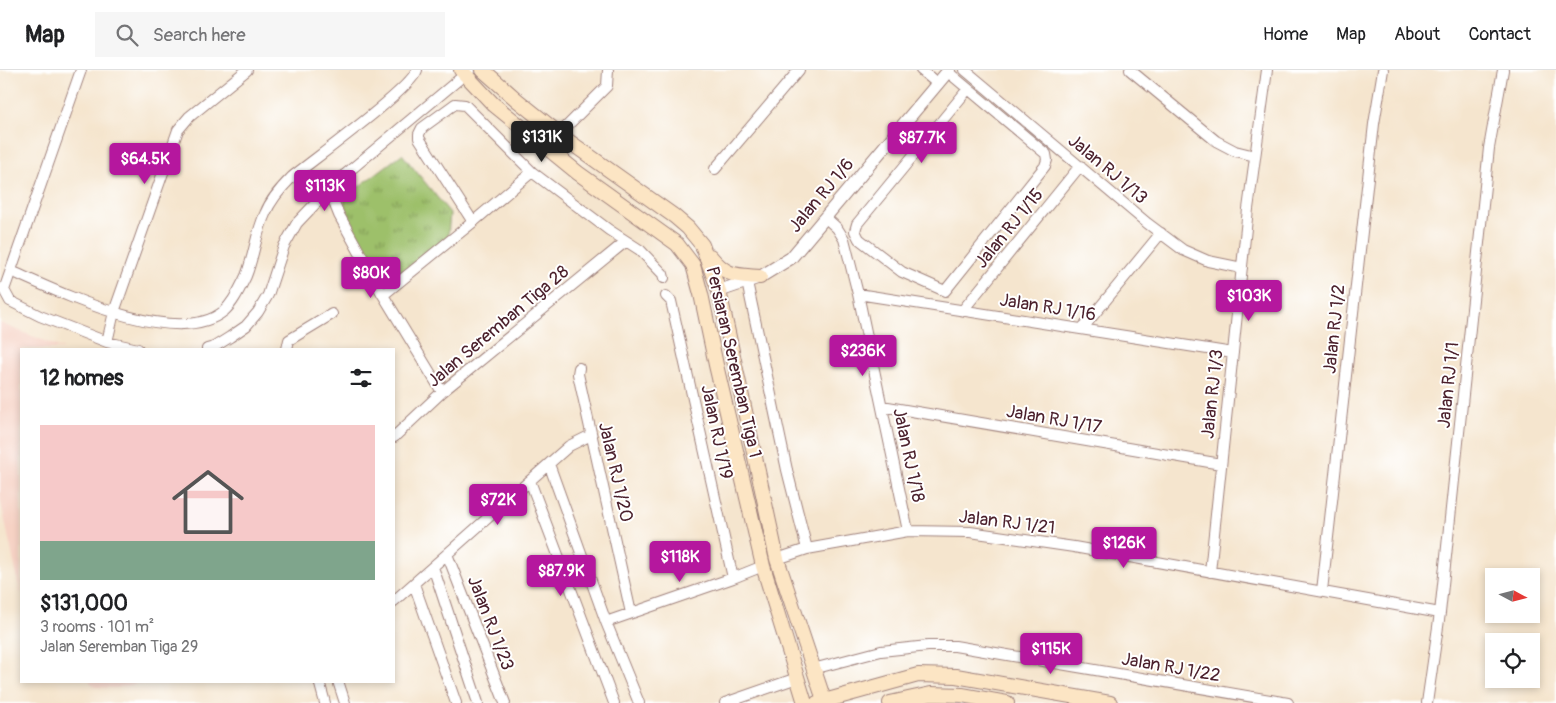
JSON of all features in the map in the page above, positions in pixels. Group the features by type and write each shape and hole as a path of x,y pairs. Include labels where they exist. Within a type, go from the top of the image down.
{"main road":[{"name":"Persiaran Seremban Tiga 1","path":"483,70 559,134 674,216 688,228 702,245 719,291 777,559 813,669 821,702"},
{"name":"Persiaran Seremban Tiga 1","path":"465,72 493,104 578,172 677,244 693,265 763,566 804,703"},
{"path":"702,245 720,268 733,275 754,280"},
{"path":"701,294 719,291"},
{"path":"763,566 777,559"},
{"path":"821,702 918,675 956,676 1110,703"},
{"path":"890,703 931,694 962,695 1007,703"}],"street":[{"path":"81,70 11,271 2,289 10,301 40,316 106,342 133,348"},
{"path":"106,342 114,312 178,130 189,117 247,70"},
{"path":"11,271 61,293 114,312 155,322 185,324 203,322 223,312 230,305 243,281 264,215 279,190 392,98 414,78 417,70"},
{"path":"548,148 559,134 607,86 608,70"},
{"path":"715,169 799,70"},
{"path":"921,70 938,84"},
{"name":"Jalan RJ 1/13","path":"965,70 1183,250 1208,261 1242,268"},
{"path":"1130,70 1216,141 1235,151 1255,156"},
{"name":"Jalan RJ 1/3","path":"1210,572 1242,268 1267,70"},
{"name":"Jalan RJ 1/2","path":"1322,592 1374,124 1383,70"},
{"name":"Jalan RJ 1/1","path":"1427,703 1440,613 1489,148 1503,70"},
{"path":"938,306 945,291 1045,166 1047,160 1046,154 948,71"},
{"name":"Jalan RJ 1/6","path":"719,291 754,280 791,258 948,71"},
{"path":"210,348 246,326 258,312 268,294 284,246 297,224 336,182 465,72"},
{"path":"945,291 902,272 859,239 855,230 857,224 968,89"},
{"path":"473,222 420,141 419,134 422,128 455,104 460,103 465,105 532,172 626,242 640,250 663,274 664,278"},
{"name":"Jalan RJ 1/15","path":"963,310 1080,166"},
{"path":"383,295 532,172"},
{"path":"329,190 339,215 383,295 442,392"},
{"name":"Jalan RJ 1/18","path":"826,218 840,232 858,294 908,531"},
{"path":"840,232 855,230"},
{"path":"1082,329 1161,233"},
{"name":"Jalan Seremban Tiga 28","path":"395,436 442,392 626,242"},
{"path":"754,280 787,470 807,549"},
{"name":"Jalan RJ 1/16","path":"858,294 1233,353"},
{"name":"Jalan RJ 1/19","path":"666,296 671,301 733,578"},
{"path":"287,347 289,340 332,314"},
{"name":"Jalan RJ 1/20","path":"579,368 578,374 631,613"},
{"name":"Jalan RJ 1/17","path":"882,406 1221,464"},
{"path":"395,601 569,446 591,435"},
{"path":"548,464 638,703"},
{"path":"530,481 614,703"},
{"name":"Jalan RJ 1/21","path":"777,559 807,549 908,531 970,532 1074,547 1440,613"},
{"name":"Jalan RJ 1/23","path":"447,554 505,703"},
{"path":"606,622 763,566"},
{"name":"Jalan RJ 1/23","path":"432,567 478,703"},
{"path":"414,584 456,703"},
{"name":"Jalan RJ 1/22","path":"813,669 881,651 928,646 955,646 1288,703"},
{"path":"725,703 797,678"},
{"path":"319,683 325,703"},
{"path":"339,683 346,703"}],"shaded area":[{"path":"0,323 62,348 20,348 20,590 0,498"},
{"path":"91,683 140,683 116,688 95,687"}],"green space":[{"path":"402,154 450,213 448,237 399,279 385,279 343,219 345,197"}]}
